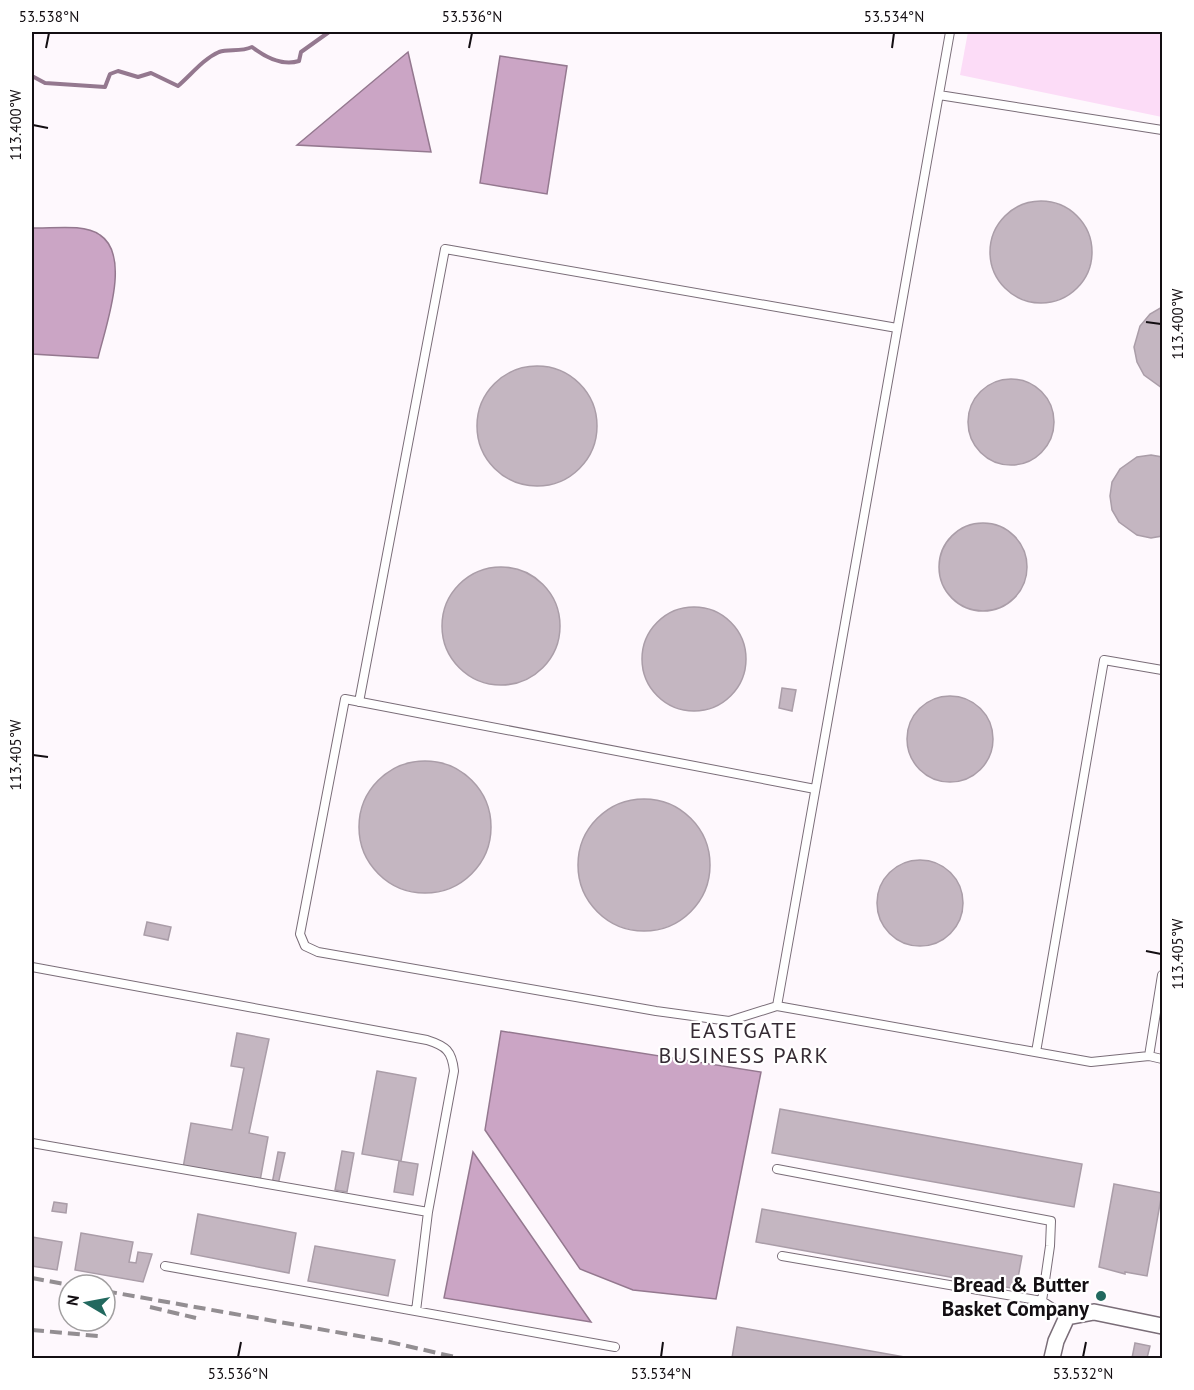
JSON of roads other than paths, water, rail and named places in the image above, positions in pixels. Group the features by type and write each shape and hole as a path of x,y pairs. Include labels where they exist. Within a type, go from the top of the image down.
{"street":[{"path":"1052,1359 1056,1341 1067,1317 1094,1312 1162,1326"}],"lane":[{"path":"777,1006 950,32"},
{"path":"939,95 1162,130"},
{"path":"359,702 446,249 897,328"},
{"path":"1036,1052 1104,660 1162,669"},
{"path":"815,789 345,699 300,934 305,946 318,952 677,1014 729,1021 777,1006 1090,1062 1149,1056 1162,1059"},
{"path":"32,967 427,1040 445,1046 453,1057 454,1071 428,1212 416,1311"},
{"path":"1149,1056 1162,975"},
{"path":"32,1143 428,1212"},
{"path":"777,1169 1051,1221 1050,1246 1042,1301"},
{"path":"782,1256 1042,1301 1067,1317"},
{"path":"165,1266 615,1347"}],"waterway":[{"path":"32,76 45,83 105,87 110,74 118,71 138,77 151,73 178,86 202,63 219,52 252,47 274,60 299,61 301,52 329,32"}],"railway":[{"path":"32,1278 57,1283"},
{"path":"117,1293 381,1340 459,1358"},
{"path":"150,1307 196,1318"},
{"path":"32,1330 98,1336"}],"place":[{"name":"Bread & Butter Basket Company","path":"1101,1296"}],"district":[{"name":"EASTGATE BUSINESS PARK","path":"744,1042"}]}
